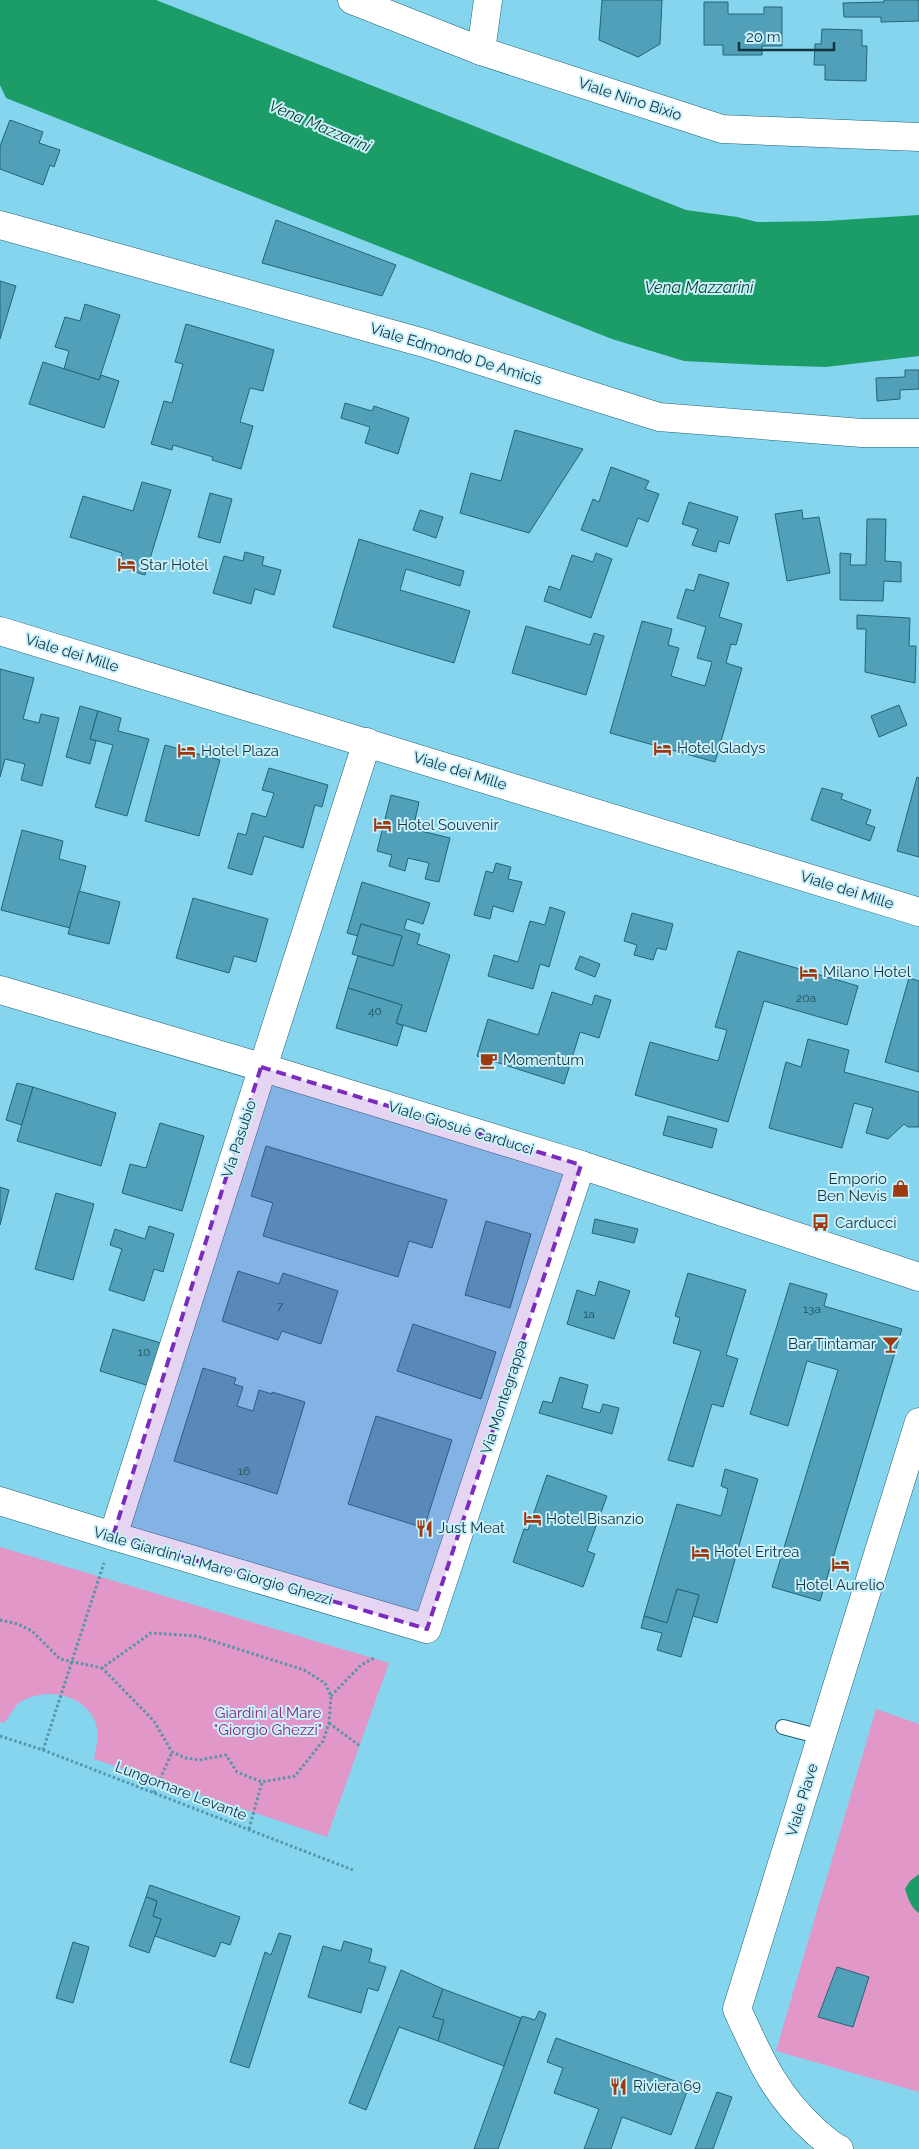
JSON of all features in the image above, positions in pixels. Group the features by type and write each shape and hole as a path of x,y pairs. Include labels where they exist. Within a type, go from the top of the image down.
{"street":[{"name":"Viale Nino Bixio","path":"352,0 481,51 722,129 919,137"},
{"path":"481,51 488,0"},
{"name":"Viale Edmondo De Amicis","path":"0,225 424,344 659,417 862,433 919,433"},
{"name":"Viale dei Mille","path":"0,631 919,912"},
{"name":"Via Pasubio","path":"112,1536 261,1067 367,742"},
{"name":"Viale Giosuè Carducci","path":"0,990 261,1067 581,1165 919,1277"},
{"name":"Via Montegrappa","path":"427,1629 581,1165"},
{"name":"Viale Piave","path":"840,2149 832,2146 795,2113 766,2071 737,2009 919,1422"},
{"name":"Viale Giardini al Mare Giorgio Ghezzi","path":"0,1501 427,1629"}],"lane":[{"path":"783,1727 822,1737"}],"path":[{"path":"43,1750 73,1662 112,1536"},
{"path":"0,1620 18,1624 32,1631 60,1658 102,1668 154,1721 172,1752 186,1758 199,1760 226,1755 237,1772 262,1782 295,1776 323,1741 329,1723 331,1696 325,1683 304,1670 197,1636 151,1633 102,1668"},
{"path":"331,1696 360,1665 374,1658"},
{"path":"329,1723 360,1746"},
{"name":"Lungomare Levante","path":"0,1736 43,1750 354,1870"},
{"path":"154,1793 172,1752"},
{"path":"249,1829 262,1782"}],"highlighted area":[{"path":"261,1067 581,1165 427,1629 113,1536"}],"green space":[{"name":"Giardini al Mare \"Giorgio Ghezzi\"","path":"0,1547 389,1663 327,1837 94,1759 97,1727 93,1717 87,1709 69,1697 48,1694 37,1695 18,1704 4,1723 0,1722"},
{"path":"876,1709 919,1724 919,2092 776,2051"}],"water":[{"name":"Vena Mazzarini","path":"0,0 156,0 686,210 737,217 757,222 826,221 919,215 919,356 826,367 684,361 612,339 6,98 0,85"},
{"path":"919,1874 919,1913 912,1906 905,1889 910,1881"}],"building":[{"path":"602,0 662,0 660,44 638,57 599,40"},
{"path":"884,0 919,0 919,21 881,22 881,17 844,17 843,3 884,2"},
{"path":"704,2 728,2 728,14 764,14 764,7 782,7 782,46 762,46 762,55 723,55 723,45 704,45"},
{"path":"822,29 862,30 862,46 867,46 866,81 825,80 825,65 814,65 815,44 821,44"},
{"path":"10,120 43,132 39,143 60,150 54,167 50,165 43,185 0,169 0,146"},
{"path":"276,220 396,265 382,296 262,263"},
{"path":"0,281 16,286 0,339"},
{"path":"85,304 120,315 99,380 64,369 69,351 55,347 65,317 80,321"},
{"path":"186,324 274,350 263,391 250,388 240,422 253,426 241,469 212,460 213,457 173,445 172,450 151,444 164,401 172,403 183,364 175,362"},
{"path":"43,362 99,380 101,375 119,381 104,428 29,404"},
{"path":"905,370 919,370 919,389 900,390 900,399 877,401 876,378 905,377"},
{"path":"345,403 372,411 374,406 409,418 398,454 365,443 370,427 341,418"},
{"path":"515,430 583,449 529,533 460,513 471,473 501,481"},
{"path":"611,467 649,481 645,489 659,494 648,522 638,518 627,547 581,530 593,499 599,502"},
{"path":"142,482 171,490 145,575 118,567 122,553 70,537 83,496 133,511"},
{"path":"210,493 232,499 220,543 198,537"},
{"path":"689,502 738,517 729,544 719,541 716,552 692,545 698,529 682,524"},
{"path":"420,510 443,517 436,538 413,530"},
{"path":"802,510 803,519 819,517 830,573 787,581 775,514"},
{"path":"867,519 886,519 885,561 901,562 901,582 884,581 883,601 840,600 840,553 851,554 850,565 866,565"},
{"path":"359,539 464,571 460,586 406,569 400,590 470,611 454,663 333,627"},
{"path":"245,552 264,557 262,565 281,570 274,595 255,589 251,604 213,593 224,556 243,561"},
{"path":"596,553 612,559 591,618 544,601 549,586 560,590 572,555 593,562"},
{"path":"699,574 729,583 719,617 742,624 736,645 731,644 726,663 742,668 715,762 610,733 642,621 672,629 668,645 679,648 671,676 705,686 712,662 697,658 706,627 677,618 686,589 694,591"},
{"path":"857,615 910,618 909,646 916,646 915,683 865,672 866,629 857,629"},
{"path":"526,626 590,645 594,633 604,636 586,695 512,673"},
{"path":"0,669 34,678 23,719 39,723 41,714 59,718 42,786 21,780 25,764 5,759 0,777"},
{"path":"899,705 907,725 879,737 871,716"},
{"path":"80,706 98,711 90,739 96,741 90,764 66,757"},
{"path":"98,711 121,718 118,731 149,739 127,816 95,807 113,745 90,739"},
{"path":"165,745 220,760 199,836 145,821"},
{"path":"269,768 328,785 322,807 315,805 303,848 264,836 252,875 228,868 238,833 246,835 252,813 266,817 274,793 262,790"},
{"path":"917,777 919,778 919,857 897,851"},
{"path":"822,788 843,794 841,799 871,810 866,824 875,827 870,841 811,820"},
{"path":"391,795 419,802 413,829 450,838 439,882 425,879 429,863 408,858 405,871 389,866 392,855 377,851"},
{"path":"22,830 63,841 59,859 86,866 70,928 1,910"},
{"path":"496,863 511,867 508,879 522,882 513,912 493,906 490,919 474,915 486,871 493,873"},
{"path":"362,882 430,903 423,924 407,919 404,929 420,934 417,944 450,955 426,1032 396,1023 402,1005 348,988 358,956 393,966 402,936 361,924 358,936 347,933"},
{"path":"79,891 120,902 109,944 68,934"},
{"path":"193,898 268,919 256,962 234,956 229,973 176,958"},
{"path":"550,907 565,912 549,967 540,964 533,989 488,976 494,955 518,962 530,921 545,925"},
{"path":"632,913 673,924 666,950 657,948 653,960 634,955 637,945 624,941"},
{"path":"361,924 402,936 393,966 352,954"},
{"path":"738,951 858,986 847,1025 764,1001 728,1122 635,1095 650,1042 718,1061 727,1030 715,1027"},
{"path":"580,956 600,964 595,977 575,969"},
{"path":"909,978 919,981 919,1072 885,1062"},
{"path":"348,988 402,1005 396,1023 403,1026 397,1046 336,1028"},
{"path":"552,992 592,1005 595,995 611,1000 599,1038 580,1032 564,1084 477,1056 488,1019 538,1035"},
{"path":"808,1039 849,1050 844,1072 919,1092 919,1127 908,1127 904,1124 888,1139 866,1133 873,1108 854,1103 842,1148 769,1128 786,1062 801,1067"},
{"path":"17,1083 33,1087 22,1125 6,1120"},
{"path":"33,1087 116,1113 101,1166 17,1141"},
{"path":"668,1116 717,1129 712,1148 663,1135"},
{"path":"160,1123 204,1136 182,1211 122,1193 130,1164 146,1168"},
{"path":"266,1146 447,1200 432,1248 409,1241 398,1277 263,1236 273,1203 251,1196"},
{"path":"0,1187 9,1190 0,1225"},
{"path":"56,1193 94,1204 73,1280 35,1269"},
{"path":"595,1219 638,1229 634,1243 592,1233"},
{"path":"486,1221 531,1234 510,1308 465,1295"},
{"path":"149,1226 174,1234 163,1272 154,1269 144,1301 109,1290 122,1249 110,1245 115,1229 145,1239"},
{"path":"238,1271 279,1284 283,1273 338,1291 321,1344 282,1331 278,1340 222,1321"},
{"path":"688,1273 746,1290 726,1355 738,1359 723,1407 712,1404 693,1467 668,1460 701,1351 673,1343 680,1318 675,1316"},
{"path":"599,1281 630,1291 614,1339 567,1324 577,1290 595,1296"},
{"path":"790,1283 827,1294 824,1306 902,1329 820,1601 772,1587 838,1370 807,1361 788,1426 750,1414"},
{"path":"413,1324 496,1352 481,1399 397,1371"},
{"path":"113,1329 168,1345 156,1388 100,1371"},
{"path":"203,1368 236,1378 234,1384 243,1387 237,1406 253,1411 259,1390 305,1402 277,1494 174,1461"},
{"path":"560,1377 588,1385 582,1408 600,1413 603,1404 619,1408 612,1434 539,1413 543,1401 552,1403"},
{"path":"376,1416 452,1440 424,1528 348,1504"},
{"name":"Hotel Eritrea","path":"725,1469 758,1479 717,1623 693,1616 699,1595 677,1589 667,1623 644,1616 677,1504 721,1516 728,1489 721,1486"},
{"path":"547,1475 607,1496 587,1551 595,1554 583,1587 513,1562 524,1529 528,1530"},
{"path":"677,1589 699,1595 681,1657 657,1650 662,1633 641,1628 644,1616 667,1623"},
{"path":"150,1885 240,1917 230,1945 221,1942 215,1957 155,1936 161,1919 153,1916 157,1901 146,1897"},
{"path":"146,1897 157,1901 153,1916 161,1919 149,1953 129,1946"},
{"path":"279,1933 291,1936 249,2068 230,2062 265,1952 271,1955"},
{"path":"344,1941 372,1949 369,1962 386,1967 378,1991 368,1988 361,2013 308,1997 323,1946 341,1951"},
{"path":"73,1942 89,1947 73,2003 56,1998"},
{"path":"837,1967 869,1977 853,2027 818,2017"},
{"path":"401,1970 443,1989 433,2017 444,2020 438,2041 399,2027 366,2110 349,2103"},
{"path":"443,1989 521,2018 504,2066 438,2041 444,2020 433,2017"},
{"path":"539,2011 546,2014 498,2149 474,2149 522,2016 535,2020"},
{"path":"556,2038 689,2086 671,2135 622,2117 611,2149 584,2149 599,2109 554,2093 563,2068 547,2062"},
{"path":"717,2092 732,2097 713,2149 695,2149"}],"place":[{"name":"Star Hotel","path":"126,565"},
{"name":"Hotel Gladys","path":"663,748"},
{"name":"Hotel Plaza","path":"187,751"},
{"name":"Hotel Souvenir","path":"383,825"},
{"name":"Milano Hotel","path":"809,972"},
{"name":"Momentum","path":"489,1060"},
{"name":"Emporio Ben Nevis","path":"901,1188"},
{"name":"Carducci","path":"821,1223"},
{"name":"Bar Tintamar","path":"890,1344"},
{"name":"Hotel Bisanzio","path":"532,1519"},
{"name":"Just Meat","path":"424,1528"},
{"name":"Hotel Eritrea","path":"700,1552"},
{"name":"Hotel Aurelio","path":"840,1564"},
{"name":"Riviera 69","path":"619,2086"}]}
